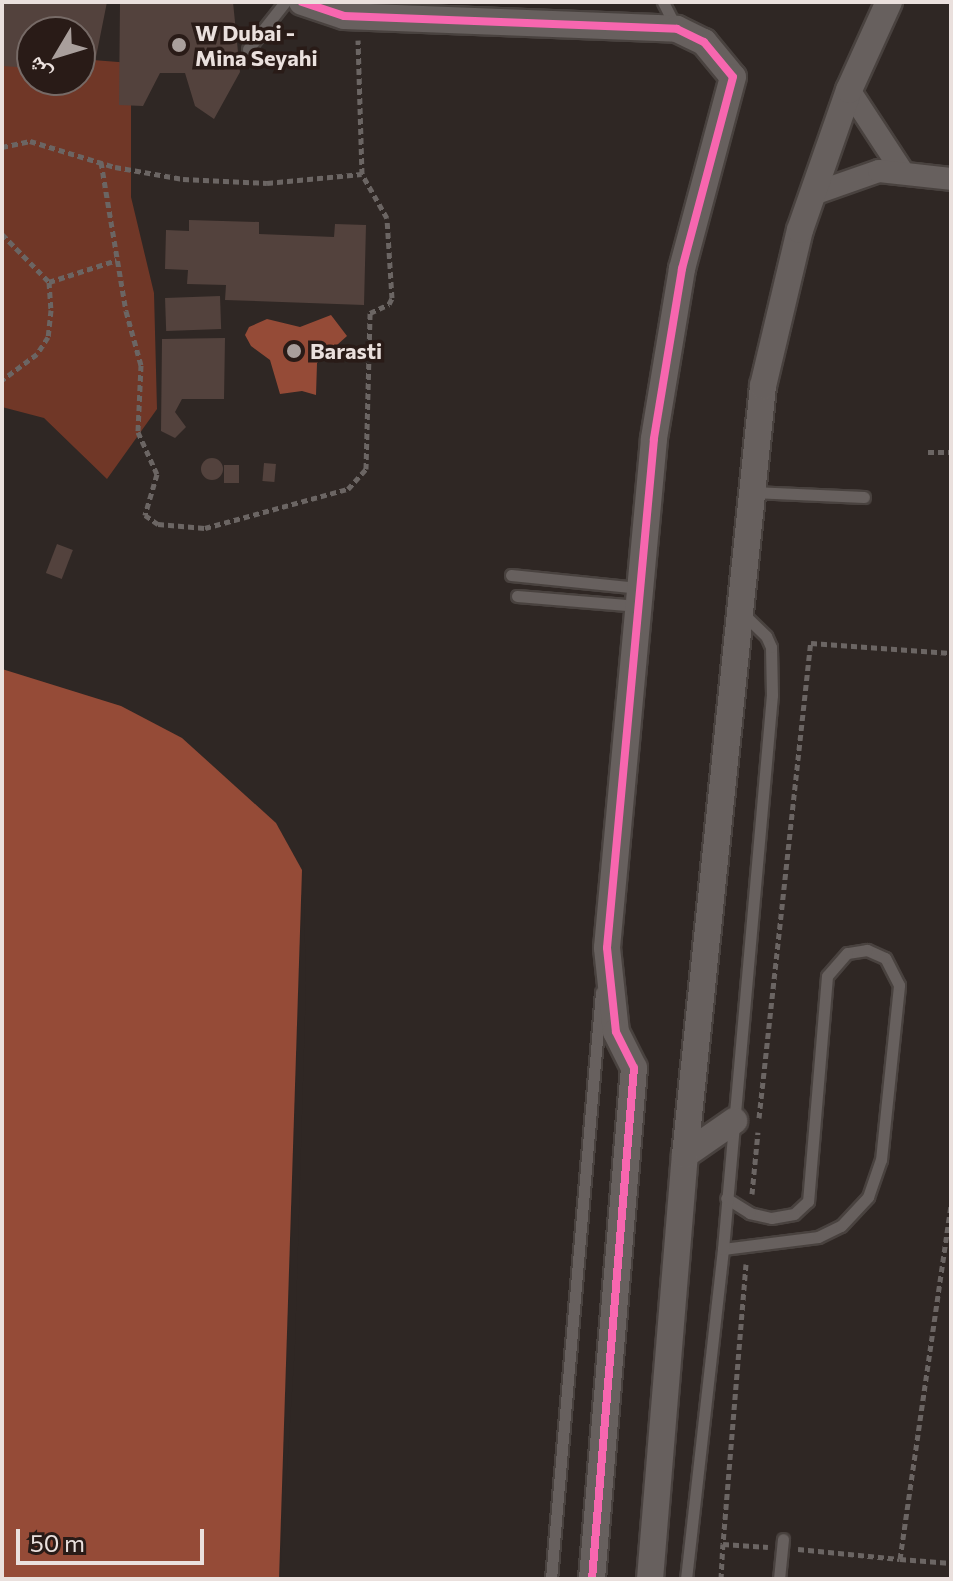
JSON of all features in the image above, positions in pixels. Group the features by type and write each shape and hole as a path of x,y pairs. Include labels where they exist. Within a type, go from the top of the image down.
{"street":[{"path":"302,2 330,14 421,10 677,29 704,42 733,77 682,269 666,354 607,948 616,1032 634,1068 592,1579"},
{"path":"650,1579 685,1155 742,613 751,492 771,343 813,194 849,90 889,2"},
{"path":"849,90 902,171"},
{"path":"813,194 856,176 902,171 951,179"},
{"path":"685,1155 734,1121"}],"lane":[{"path":"248,49 285,2"},
{"path":"663,2 677,29"},
{"path":"751,492 864,497"},
{"path":"511,575 640,597"},
{"path":"517,596 640,597"},
{"path":"686,1579 723,1249 773,670 766,636 742,613"},
{"path":"551,1579 607,948"},
{"path":"723,1249 818,1237 841,1226 868,1197 881,1160 899,985 885,958 867,950 847,953 827,976 808,1201 794,1214 771,1218 750,1213 726,1198"},
{"path":"779,1579 783,1539"}],"path":[{"path":"101,162 117,260 141,365 138,432 157,474 143,509 149,520 205,528 348,489 366,469 370,313 374,306 389,304 392,298 387,218 362,174 357,15"},
{"path":"2,147 30,141 101,162 183,179 225,181 362,174"},
{"path":"2,234 49,282 48,337 37,354 2,380"},
{"path":"49,282 117,260"},
{"path":"928,452 951,452"},
{"path":"721,1579 723,1544"},
{"path":"900,1559 951,1563"}],"shaded area":[{"path":"2,53 16,54 16,96 96,96 96,60 131,63 131,197 154,293 157,409 107,479 44,418 2,407"},
{"path":"331,315 347,336 317,363 316,395 302,391 280,394 270,360 251,346 245,335 249,327 267,319 300,327"},
{"path":"2,669 121,706 182,738 276,823 302,870 279,1579 2,1579"}],"pier":[{"path":"303,864 306,983 295,1345 280,1579"}],"building":[{"path":"2,2 107,2 96,57 96,16 16,16 16,67 2,66"},
{"name":"W Dubai - Mina Seyahi","path":"120,2 233,2 240,72 214,119 195,106 185,73 160,73 143,106 119,105"},
{"path":"189,220 259,222 259,234 334,237 335,224 366,225 364,305 225,300 226,285 187,284 188,270 165,269 166,230 189,231"},
{"path":"220,296 221,329 166,331 165,298"},
{"path":"225,338 224,399 182,399 175,412 186,427 175,438 161,431 162,339"},
{"path":"212,458 220,461 223,469 220,477 212,480 204,477 201,469 204,461"},
{"path":"264,463 276,464 274,482 262,481"},
{"path":"224,465 239,465 239,483 224,483"},
{"path":"57,544 73,550 62,579 46,573"}],"cycle path":[{"path":"302,2 344,16 677,29 704,42 733,77 682,269 654,439 607,948 616,1032 634,1068 592,1579"}],"place":[{"name":"W Dubai - Mina Seyahi","path":"179,45"},
{"name":"Barasti","path":"294,351"}]}
